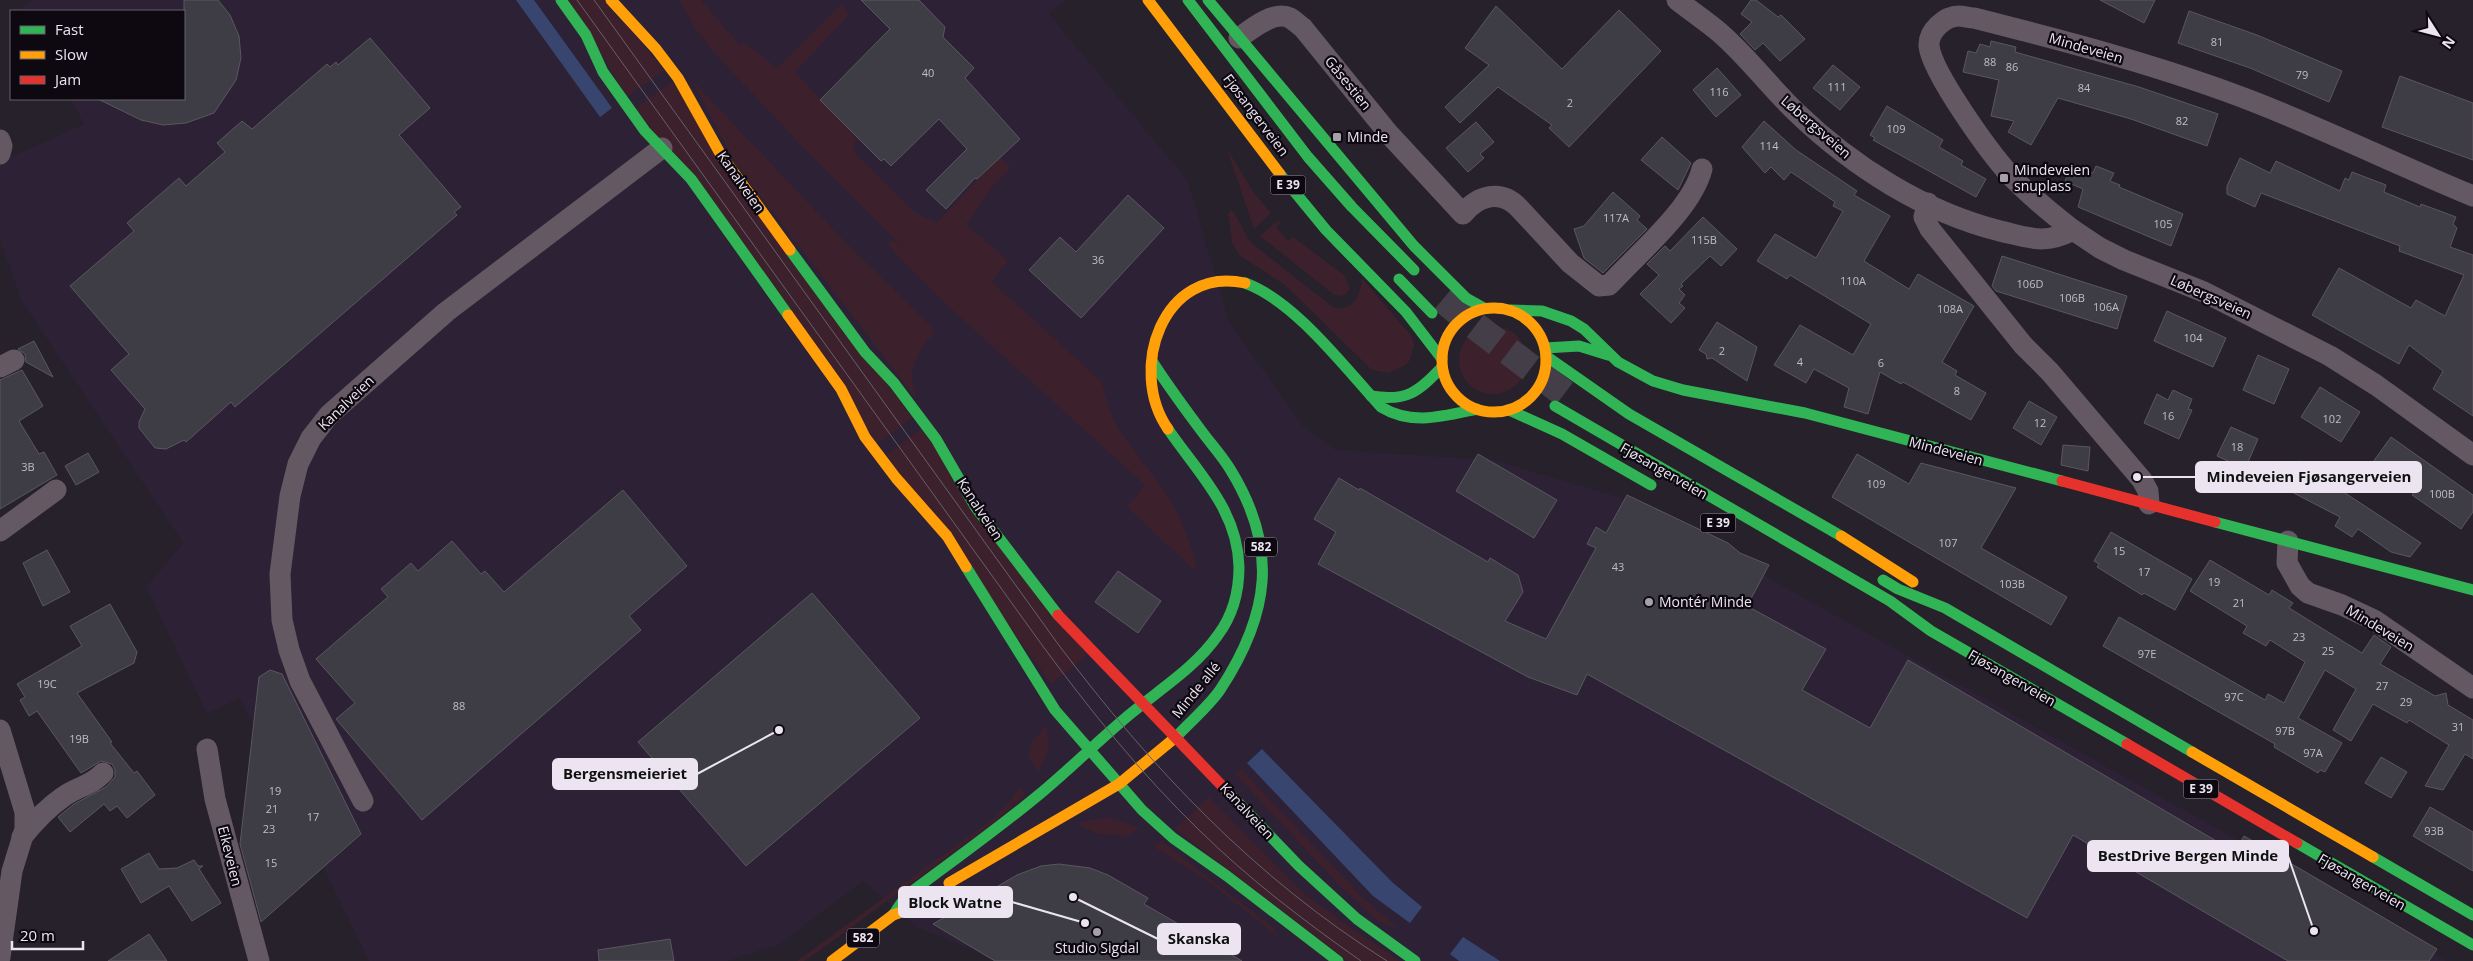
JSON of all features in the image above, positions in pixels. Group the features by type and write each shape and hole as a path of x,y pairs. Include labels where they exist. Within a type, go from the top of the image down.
{"main road":[{"path":"561,0 586,35 611,84 641,126 691,180 823,363 841,389 870,444 896,478 947,536 1047,699 1088,750 1118,784 1173,838 1227,876 1338,961"},
{"name":"Kanalveien","path":"611,0 656,49 678,78 721,155 865,352 894,383 936,439 976,508 1050,606 1299,866 1336,901 1378,936 1415,961"},
{"name":"E 39","path":"1148,0 1288,185 1326,230 1406,312 1442,363 1450,388 1457,397 1476,409"},
{"name":"Fjøsangerveien","path":"1188,0 1308,157 1352,208 1424,280"},
{"name":"E 39","path":"1208,0 1414,246 1466,298 1484,308 1497,307 1511,310 1529,321 1536,329 1546,352 1629,414 1858,546 1925,589 1946,608"},
{"path":"1392,272 1432,313"},
{"name":"Minde allé","path":"893,916 906,896 1040,794 1088,750 1185,669 1216,637 1228,619 1239,577 1239,556 1225,508 1210,484 1164,423 1153,402 1150,384 1152,347 1156,333 1168,312 1184,296 1200,288 1231,280 1262,290 1277,300 1371,396 1378,406 1397,418 1408,419 1476,409"},
{"path":"1371,396 1389,400 1402,399 1425,385 1442,363 1444,345 1454,326 1470,313 1484,308"},
{"path":"1511,310 1542,311 1571,321 1584,329 1608,355"},
{"path":"1476,409 1487,412 1508,410 1519,406 1537,390 1546,368 1546,352 1579,346 1608,355"},
{"name":"Mindeveien","path":"1608,355 1647,378 1683,390 1805,413 2473,590"},
{"name":"Minde allé","path":"936,892 1118,784 1176,737 1208,704 1232,672 1248,640 1256,616 1264,572 1255,519 1230,469 1170,391 1152,361"},
{"name":"Fjøsangerveien","path":"1554,406 1890,601 1931,631 2473,945"},
{"path":"1508,410 1562,434 1663,492"},
{"name":"Fjøsangerveien","path":"1872,575 1898,589 1946,608 2473,915"},
{"name":"E 39","path":"1890,617 1931,631"},
{"name":"Minde allé","path":"832,961 893,916 922,902"}],"street":[{"name":"Løbergsveien","path":"1677,0 1719,32 1772,88 1822,135 1862,166 1890,184 1984,227 2035,239 2050,240 2073,230 2100,248 2124,260 2212,296 2330,356 2376,385 2473,455"},
{"name":"Gåsestien","path":"1239,38 1265,20 1279,16 1289,17 1303,28 1389,134 1463,214 1478,200 1494,196 1510,200 1570,263 1592,283 1604,286 1615,279 1688,199 1698,182 1702,169"},
{"name":"Mindeveien","path":"2073,230 2010,175 1981,139 1961,108 1932,59 1929,44 1934,29 1944,21 1959,16 1974,18 2158,69 2295,119 2473,196"},
{"path":"0,140 2,146 0,154"},
{"name":"Kanalveien","path":"364,801 300,681 288,650 282,620 280,574 290,496 298,464 311,438 329,416 446,312 662,148"},
{"path":"1928,203 1924,213 1930,229 2023,345 2050,372 2142,480 2148,491 2149,504"},
{"path":"0,531 56,490"},
{"name":"Mindeveien","path":"2288,541 2287,563 2300,586 2308,593 2342,605 2374,620 2473,688"},
{"path":"0,730 26,812 25,829 12,871 0,957"},
{"name":"Eikeveien","path":"207,749 215,798 259,961"},
{"path":"22,838 36,818 64,796 95,782 102,773"}],"shaded area":[{"path":"32,0 1066,0 1049,14 1188,181 1229,322 1304,427 1336,450 1494,460 1629,500 2222,831 2447,961 1001,961 918,928 863,881 780,944 728,961 369,961 240,698 207,714 146,587 183,543 21,300 0,240 0,162 84,124 71,100 185,100 185,10 18,9"},
{"path":"569,0 603,0 664,70 627,97"},
{"path":"679,0 701,0 740,46 745,43 777,68 842,4 849,15 795,72 857,139 853,147 858,156 914,212 936,223 1000,157 1011,168 996,182 966,224 1008,261 992,282 1101,381 1118,429 1164,490 1178,514 1192,549 1196,567 1193,569 1127,507 1145,485 947,305 901,260 888,244 892,240 900,244 800,144 721,60 697,31"},
{"path":"692,80 847,244 932,327 933,335 926,342 917,357 912,374 914,391 918,401 735,163"},
{"path":"672,82 912,418 877,443 636,108"},
{"path":"1227,149 1254,193 1271,213 1254,229"},
{"path":"1231,210 1251,243 1333,307 1346,307 1355,301 1360,291 1362,278 1412,337 1414,345 1410,360 1405,365 1389,373 1372,370 1285,285 1239,255 1232,242 1228,214"},
{"path":"1278,220 1281,222 1276,227 1288,241 1293,237 1345,276 1350,288 1347,293 1340,296 1333,294 1260,236"},
{"path":"1493,326 1506,329 1517,336 1524,347 1527,360 1524,373 1517,384 1506,391 1493,394 1480,391 1469,384 1462,373 1459,360 1462,347 1469,336 1480,329"},
{"path":"921,429 1087,656 1051,684 886,455"},
{"path":"1046,725 1049,747 1039,772 1028,756 1032,743"},
{"path":"1241,769 1362,897 1400,930 1377,920 1340,886 1235,774"},
{"path":"1019,787 1025,795 997,820 826,946 804,961 797,961 995,817 1008,804"},
{"path":"1209,797 1302,892 1400,961 1348,961 1175,829"},
{"path":"1108,818 1139,827 1129,836 1098,834 1077,824 1089,820"},
{"path":"1161,841 1275,929 1277,936 1207,880 1154,847"}],"water":[{"path":"516,0 534,0 612,108 600,117"},
{"path":"1262,749 1392,882 1422,907 1410,923 1373,896 1247,763"},
{"path":"1463,937 1500,961 1459,961 1450,954"}],"building":[{"path":"184,0 218,0 230,15 239,36 241,58 236,80 214,113 186,123 163,125 141,120 100,100 185,100"},
{"path":"861,0 919,0 945,27 943,37 974,68 965,78 1020,139 977,179 975,178 946,209 926,190 967,149 939,119 891,166 884,159 881,161 820,100 890,29"},
{"path":"1751,0 1756,0 1778,17 1781,15 1805,39 1780,61 1763,43 1755,50 1740,34 1752,22 1741,14"},
{"path":"2100,0 2155,0 2144,23"},
{"path":"1496,6 1562,69 1619,10 1661,51 1569,147 1549,128 1552,125 1498,87 1460,123 1445,107 1489,65 1465,48"},
{"path":"2189,11 2257,35 2342,71 2329,102 2250,68 2178,43"},
{"path":"370,38 430,108 399,135 461,207 454,212 457,215 235,407 231,402 186,442 184,440 166,449 155,448 139,428 139,422 145,409 111,370 129,354 70,286 134,231 127,223 179,178 186,186 225,152 217,143 242,121 252,129 327,64 330,67 336,62 338,65"},
{"path":"1991,41 2016,47 2015,52 2139,87 2218,114 2207,146 2131,119 2058,98 2031,145 2008,132 2014,121 1991,116 1999,80 1963,72 1968,51 1976,53 1980,44 1990,47"},
{"path":"1833,65 1860,87 1840,110 1813,88"},
{"path":"1717,68 1741,95 1716,117 1693,90"},
{"path":"2400,76 2473,103 2473,160 2382,127"},
{"path":"1887,106 1943,140 1939,147 1963,161 1961,165 1986,179 1976,197 1873,140 1875,138 1870,135"},
{"path":"1764,121 1796,150 1857,191 1854,195 1890,216 1864,261 1909,289 1918,274 1974,306 1942,362 1957,371 1955,375 1986,393 1971,420 1903,382 1901,384 1880,372 1868,414 1844,407 1849,388 1814,369 1806,383 1774,365 1800,325 1853,355 1871,324 1790,275 1787,279 1757,261 1775,234 1816,258 1843,211 1833,206 1835,202 1791,172 1784,180 1771,167 1765,173 1742,147"},
{"path":"1476,122 1494,142 1480,154 1484,158 1468,172 1446,148"},
{"path":"1662,137 1691,163 1678,190 1641,160"},
{"path":"2240,158 2270,173 2276,161 2340,191 2345,178 2349,180 2352,172 2386,185 2384,192 2420,207 2421,204 2456,217 2453,224 2457,228 2450,247 2473,255 2473,416 2433,389 2443,371 2409,345 2399,364 2312,315 2339,268 2411,308 2416,300 2445,316 2464,275 2399,251 2400,246 2261,193 2255,207 2227,194 2227,186"},
{"path":"2072,164 2093,173 2096,166 2114,173 2110,181 2120,185 2119,187 2183,214 2171,246 2078,207 2083,189 2065,181"},
{"path":"1613,192 1640,216 1637,220 1647,229 1603,273 1584,258 1574,229 1584,226"},
{"path":"1128,195 1164,228 1081,318 1029,270 1060,237 1076,252"},
{"path":"1703,217 1737,249 1721,266 1710,256 1681,284 1683,286 1679,289 1685,295 1679,303 1685,308 1671,323 1640,294 1659,275 1647,264 1665,246 1670,251"},
{"path":"2002,256 2127,296 2117,329 1996,291 1992,286"},
{"path":"2167,311 2226,338 2213,367 2154,341"},
{"path":"1717,322 1757,347 1747,381 1712,358 1707,359 1706,354 1699,350"},
{"path":"34,341 53,377 26,362 25,354 18,349"},
{"path":"2258,355 2289,369 2274,404 2243,390"},
{"path":"22,370 43,406 19,421 39,454 44,452 57,475 0,509 0,380"},
{"path":"2320,387 2360,412 2341,442 2301,417"},
{"path":"2173,390 2192,399 2188,409 2192,410 2179,439 2144,423 2157,394 2168,400"},
{"path":"2029,401 2057,417 2041,445 2013,428"},
{"path":"2231,427 2258,439 2245,469 2217,456"},
{"path":"2391,437 2473,495 2473,512 2461,529 2412,495 2416,489 2373,462"},
{"path":"2063,445 2090,447 2088,471 2061,465"},
{"path":"88,453 99,472 76,485 65,466"},
{"path":"1478,454 1557,500 1534,538 1456,491"},
{"path":"1857,454 1909,484 1921,463 2016,488 1981,548 2067,597 2051,625 1832,497"},
{"path":"2299,461 2307,465 2308,462 2347,482 2342,491 2421,543 2410,557 2391,552 2358,529 2352,537 2335,526 2340,517 2286,489"},
{"path":"1339,478 1359,490 1360,488 1488,562 1490,558 1518,575 1523,592 1505,621 1546,639 1596,548 1587,544 1596,527 1606,533 1627,495 1728,543 1740,553 1769,565 1747,606 1826,649 1802,690 1870,728 1908,660 2235,852 2244,836 2437,949 2429,961 2288,961 2073,835 2027,918 1587,674 1577,695 1528,677 1318,564 1336,532 1314,519"},
{"path":"623,490 687,566 629,616 641,630 422,820 336,719 355,703 316,659 388,597 381,589 411,563 418,571 452,541 481,574 485,571 504,592"},
{"path":"2111,532 2192,579 2175,610 2144,593 2142,595 2097,567 2099,564 2094,561"},
{"path":"47,550 70,592 43,606 23,563"},
{"path":"2210,560 2269,595 2272,590 2293,603 2289,608 2362,653 2374,635 2391,647 2380,664 2435,696 2446,693 2448,705 2473,720 2473,759 2465,754 2443,790 2425,786 2449,745 2409,720 2407,723 2373,704 2351,741 2333,730 2356,689 2325,670 2298,718 2342,743 2325,772 2320,770 2318,773 2274,747 2275,744 2103,646 2119,617 2265,700 2268,694 2284,703 2305,662 2270,640 2266,646 2243,633 2247,626 2190,591"},
{"path":"1118,571 1161,601 1138,633 1095,602"},
{"path":"812,593 920,718 746,866 638,742"},
{"path":"110,604 137,652 134,663 77,693 112,742 110,743 134,773 137,771 155,795 127,818 117,806 110,811 104,804 70,832 58,817 74,804 106,787 115,777 115,770 112,764 101,761 81,773 37,711 29,716 20,700 25,697 17,684 82,646 70,626"},
{"path":"270,670 282,674 361,834 261,922 240,844 259,677"},
{"path":"2381,757 2407,772 2391,798 2365,783"},
{"path":"2430,807 2473,832 2473,871 2413,836"},
{"path":"149,853 159,869 177,868 194,860 198,866 203,866 199,869 221,903 192,921 169,886 141,903 121,869"},
{"path":"1059,864 1090,868 1108,875 1148,898 1144,904 1242,961 995,961 933,924 1017,875 1041,866"},
{"path":"149,934 167,961 108,961"},
{"path":"670,939 674,961 599,961 598,950"}],"tunnel":[{"path":"1443,299 1565,394"}],"tram line":[{"path":"577,0 1042,645 1097,717 1157,787 1237,866 1277,899 1361,961"},
{"path":"594,0 1058,644 1130,734 1168,777 1249,857 1293,894 1387,961"}],"traffic: fast":[{"path":"561,0 586,35 603,72 645,131 691,179 788,315"},
{"path":"1188,0 1308,157 1352,207 1414,270"},
{"path":"1208,0 1414,246 1466,298 1484,308"},
{"path":"1280,174 1326,230 1406,312 1442,359"},
{"path":"790,250 865,352 894,383 936,439 976,508 1058,615"},
{"path":"1399,279 1432,313"},
{"path":"1245,283 1264,292 1301,320 1381,407 1393,413 1416,418 1428,418 1477,409"},
{"path":"1511,310 1542,311 1571,321 1584,329 1618,362 1653,381 1683,390 1805,413 2062,481"},
{"path":"1545,348 1579,346 1608,355"},
{"path":"1546,356 1629,414 1841,536"},
{"path":"1152,361 1230,469 1246,498 1256,526 1262,554 1262,581 1258,608 1250,635 1237,662 1220,690 1176,737"},
{"path":"1371,396 1394,398 1411,393 1426,383 1442,367"},
{"path":"1555,406 1890,601 1931,631 2127,744"},
{"path":"1509,410 1562,434 1651,485"},
{"path":"893,915 906,896 1025,806 1129,715 1188,668 1209,647 1228,619 1234,602 1239,576 1237,547 1232,528 1214,493 1168,429"},
{"path":"2215,522 2473,590"},
{"path":"966,567 1055,710 1142,810 1173,838 1227,876 1338,961"},
{"path":"1883,580 1898,589 1945,608 2192,752"},
{"path":"1225,789 1299,866 1357,919 1415,961"},
{"path":"2297,843 2473,945"},
{"path":"2373,857 2473,915"}],"traffic: slow":[{"path":"611,0 656,49 678,78 721,155 790,250"},
{"path":"1148,0 1280,174"},
{"path":"1168,429 1156,405 1151,379 1153,352 1160,327 1174,306 1193,290 1216,282 1245,283"},
{"path":"1494,308 1514,312 1531,323 1542,340 1546,360 1542,380 1531,397 1514,408 1494,412 1474,408 1457,397 1446,380 1442,360 1446,340 1457,323 1474,312 1494,308"},
{"path":"788,315 841,389 865,437 896,478 947,536 966,567"},
{"path":"1841,536 1913,582"},
{"path":"949,883 1119,784 1176,737"},
{"path":"2192,752 2373,857"},
{"path":"832,961 893,915 910,909"}],"traffic: jam":[{"path":"2062,481 2215,522"},
{"path":"1058,615 1225,789"},
{"path":"2127,744 2297,843"}],"place":[{"name":"Minde","path":"1337,137"},
{"name":"Mindeveien snuplass","path":"2004,178"},
{"name":"Mindeveien Fjøsangerveien","path":"2137,477"},
{"name":"Montér Minde","path":"1649,602"},
{"name":"Bergensmeieriet","path":"779,730"},
{"name":"Skanska","path":"1073,897"},
{"name":"Block Watne","path":"1085,923"},
{"name":"BestDrive Bergen Minde","path":"2314,931"},
{"name":"Studio Sigdal","path":"1097,932"}]}
